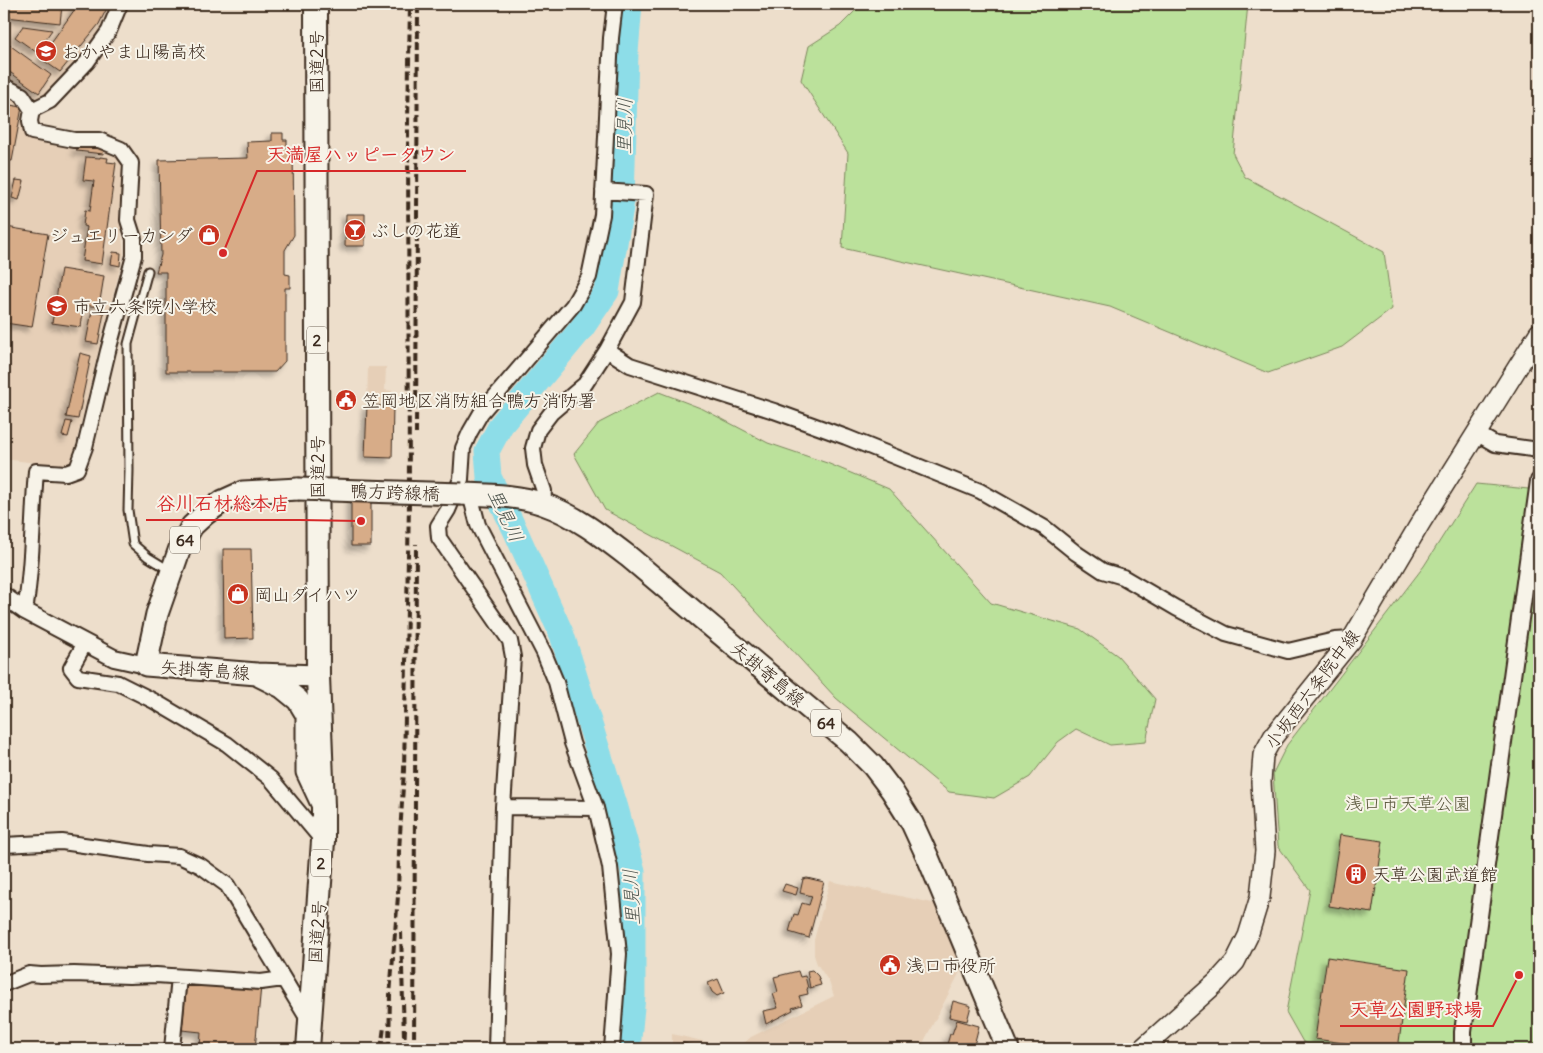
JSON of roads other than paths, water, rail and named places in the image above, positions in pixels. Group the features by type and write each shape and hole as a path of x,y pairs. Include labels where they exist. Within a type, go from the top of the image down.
{"highway":[{"name":"国道2号","path":"308,1049 323,806 318,676 316,4"}],"main road":[{"name":"小坂西六条院中線","path":"1142,1049 1217,982 1235,962 1248,936 1260,897 1265,851 1261,782 1263,755 1273,737 1352,639 1421,522 1539,333"},
{"name":"矢掛寄島線","path":"298,489 243,492 205,514 192,526 180,548 157,614 146,666 257,674 318,676"},
{"name":"鴨方跨線橋","path":"298,489 471,494"},
{"name":"矢掛寄島線","path":"471,494 534,501 568,516 596,533 629,557 849,742 874,766 902,807 926,853 1008,1049"},
{"path":"257,674 291,694 298,700 307,715 306,772 323,806"}],"street":[{"path":"32,110 50,101 88,62 109,30 120,4"},
{"path":"496,1049 503,807 513,657 510,640 439,538 438,526 448,510 461,479 464,448 470,432 481,413 573,305 589,277 602,215 611,38 615,4"},
{"path":"4,86 22,95 32,110 30,121 32,132 74,140 100,140 121,149 131,163 128,220 134,239 134,256 108,351 85,447 77,469 66,473 36,471 33,510 33,551 25,610"},
{"path":"534,501 544,490 533,448 538,430 551,413 585,384 607,350 633,302 646,194 603,191"},
{"path":"607,350 630,365 774,411 846,437 980,491 1045,528 1076,553 1103,571 1123,577 1226,634 1288,651 1335,640 1352,639"},
{"path":"1476,433 1496,444 1539,450"},
{"path":"1463,1049 1463,1032 1539,481"},
{"path":"471,494 478,525 544,652 556,682 572,742 596,808 610,867 618,954 612,1049"},
{"path":"4,596 25,610 114,658 146,666"},
{"path":"86,643 71,668 78,677 118,683 154,700 228,744 271,779 322,841"},
{"path":"503,807 596,808"},
{"path":"4,845 62,842 148,854 179,856 201,866 227,885 310,1024"},
{"path":"4,984 29,974 156,975 261,982 283,979"},
{"path":"172,1049 178,977"}],"lane":[{"path":"148,271 128,344 128,510 134,544 148,557 172,571"}],"waterway":[{"name":"里見川","path":"628,1049 633,996 633,871 616,808 562,635 489,477 487,451 501,425 582,328 607,291 622,201 626,52 630,4"}],"railway":[{"path":"389,1049 390,995 398,896 404,770 409,504 408,123 410,4"},
{"path":"416,434 418,4"},
{"path":"414,1049 416,544"},
{"path":"401,932 404,1037"},
{"path":"381,1049 384,1027"},
{"path":"404,1049 405,1029"}],"place":[{"name":"おかやま山陽高校","path":"46,51"},
{"name":"ぶしの花道","path":"355,230"},
{"name":"ジュエリーカンダ","path":"209,235"},
{"name":"天満屋ハッピータウン","path":"223,253"},
{"name":"市立六条院小学校","path":"57,306"},
{"name":"笠岡地区消防組合鴨方消防署","path":"346,400"},
{"name":"谷川石材総本店","path":"361,521"},
{"name":"岡山ダイハツ","path":"238,594"},
{"name":"天草公園武道館","path":"1356,874"},
{"name":"浅口市役所","path":"890,965"},
{"name":"天草公園野球場","path":"1519,975"}],"park label":[{"name":"浅口市天草公園","path":"1408,803"}]}
